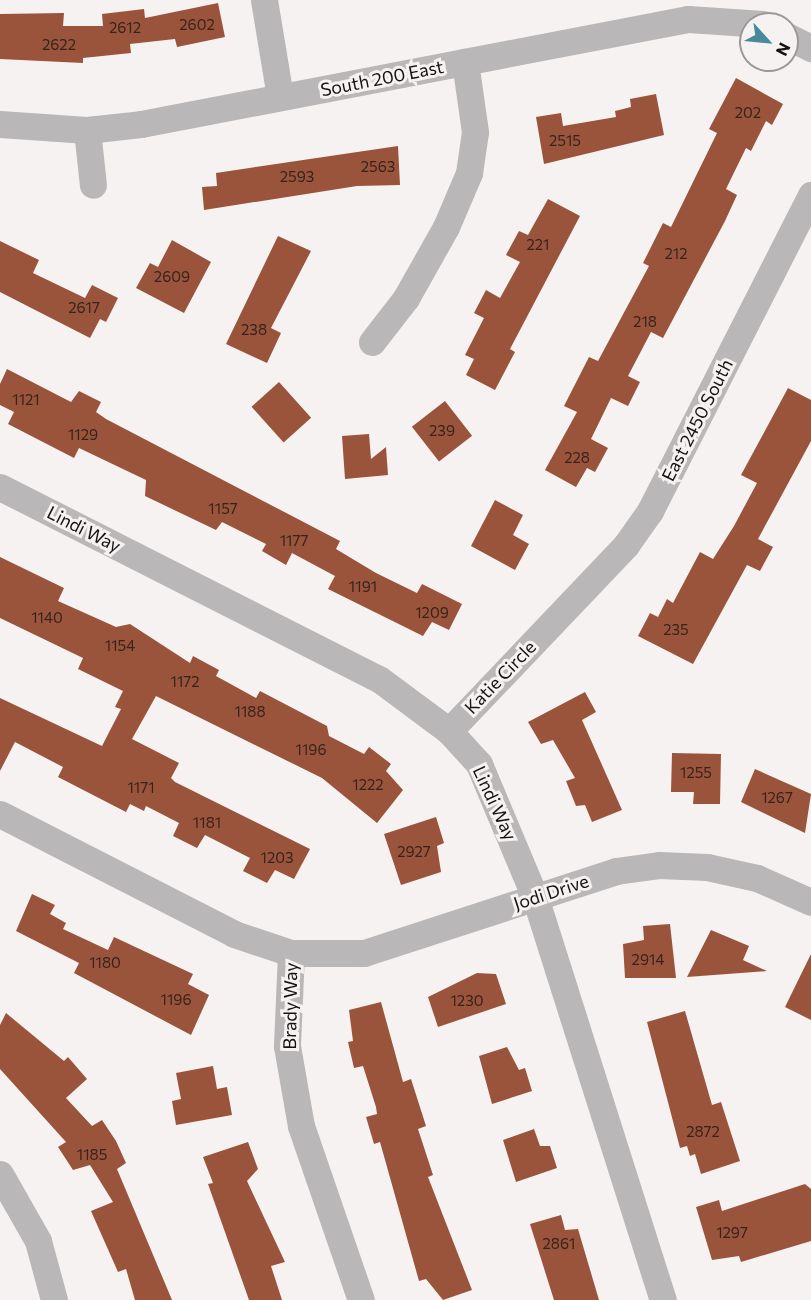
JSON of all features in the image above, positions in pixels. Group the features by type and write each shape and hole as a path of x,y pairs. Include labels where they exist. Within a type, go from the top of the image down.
{"street":[{"path":"264,0 280,97"},
{"name":"South 200 East","path":"0,124 87,130 280,97 687,19 739,22"},
{"path":"372,342 440,238 469,173 475,132 465,62"},
{"path":"87,130 93,185"},
{"name":"East 2450 South","path":"552,623 626,544 650,511 811,195"},
{"name":"Lindi Way","path":"0,487 379,679 449,731 478,764 535,897 663,1300"},
{"name":"Katie Circle","path":"449,731 552,623"},
{"name":"Brady Way","path":"0,814 234,934 291,952 287,1046 301,1126 361,1300"},
{"name":"Jodi Drive","path":"291,952 364,953 616,871 659,865 707,867 757,878 811,902"},
{"path":"0,1174 38,1241 54,1300"}],"building":[{"path":"218,3 225,37 177,47 175,39 130,44 131,53 83,58 83,63 0,59 0,14 64,13 63,26 103,26 102,14 144,9 145,18"},
{"path":"736,78 783,104 772,125 766,121 751,151 746,148 726,189 737,195 725,221 663,338 651,332 628,376 640,382 628,406 611,398 591,439 608,448 595,472 587,468 576,487 545,470 577,412 564,406 589,357 598,361 649,266 643,263 663,223 671,227 717,133 709,129"},
{"path":"656,94 664,135 544,164 536,117 561,113 563,126 616,117 615,111 631,107 630,99"},
{"path":"398,146 400,185 357,186 204,210 202,187 217,186 216,173"},
{"path":"548,199 580,216 510,349 515,352 495,390 466,375 474,359 465,355 484,318 474,313 486,290 500,298 520,262 506,255 519,231 528,235"},
{"path":"278,236 311,251 271,328 281,333 267,363 226,344"},
{"path":"172,240 211,262 184,313 136,288 150,263 158,267"},
{"path":"0,241 39,260 33,273 85,298 92,285 118,298 106,322 100,319 90,338 0,292"},
{"path":"7,369 71,402 79,391 101,402 96,412 106,419 340,541 336,549 376,573 417,593 422,584 462,604 449,630 432,622 423,636 328,589 335,576 292,553 286,565 262,551 266,544 222,522 216,530 145,496 146,480 79,448 74,458 8,424 14,412 0,405 0,384"},
{"path":"279,382 311,418 284,442 252,407"},
{"path":"788,388 811,400 811,441 758,539 773,547 760,571 747,565 693,664 638,636 650,613 658,617 667,599 673,603 700,552 713,559 734,526 757,483 741,475"},
{"path":"445,401 472,436 439,462 412,427"},
{"path":"369,434 371,459 386,447 388,475 345,479 342,436"},
{"path":"495,500 523,515 513,535 529,544 515,570 471,546"},
{"path":"0,557 64,588 58,601 116,627 130,624 190,663 193,656 219,670 216,676 256,698 260,691 327,726 329,736 364,754 369,747 391,764 386,771 403,790 377,823 322,778 156,696 132,739 179,763 171,778 175,782 310,849 294,879 275,870 267,883 243,871 250,858 205,835 197,848 173,836 179,823 146,806 144,811 130,804 126,812 58,777 63,767 15,742 0,771 0,698 102,746 121,709 115,707 123,691 78,669 83,658 0,618"},
{"path":"585,692 596,712 582,720 622,810 592,822 585,805 576,806 566,781 575,778 553,740 541,744 528,722"},
{"path":"672,753 721,754 720,804 693,804 694,792 671,792"},
{"path":"755,769 811,794 805,833 741,802"},
{"path":"436,817 444,843 437,846 441,872 401,885 384,834"},
{"path":"32,894 55,905 50,914 66,923 63,929 108,950 114,937 193,974 188,984 209,995 191,1035 74,973 79,963 16,931"},
{"path":"670,924 676,978 625,978 623,944 644,940 643,926"},
{"path":"711,930 749,946 743,960 767,971 687,977"},
{"path":"811,954 811,1020 785,1007"},
{"path":"477,973 496,974 506,1004 438,1027 428,997"},
{"path":"381,1002 403,1082 411,1079 426,1126 418,1129 433,1175 428,1177 472,1290 443,1300 426,1279 419,1281 380,1142 374,1144 366,1117 377,1114 376,1107 363,1066 354,1068 348,1042 353,1041 349,1010"},
{"path":"685,1011 712,1105 721,1102 740,1161 701,1174 695,1154 690,1156 687,1146 680,1148 647,1022"},
{"path":"6,1013 64,1061 68,1057 87,1079 66,1098 92,1126 102,1120 116,1141 126,1163 117,1169 172,1300 135,1300 126,1269 118,1272 91,1211 113,1202 90,1165 73,1170 58,1147 66,1142 0,1069 0,1025"},
{"path":"507,1047 519,1070 525,1068 532,1091 492,1104 479,1056"},
{"path":"213,1066 217,1089 227,1087 232,1115 176,1125 172,1101 181,1099 176,1073"},
{"path":"534,1129 540,1146 550,1146 557,1168 516,1182 503,1140"},
{"path":"248,1142 258,1169 247,1181 285,1262 271,1266 282,1300 249,1300 208,1184 213,1183 203,1157"},
{"path":"805,1184 811,1189 811,1241 741,1262 739,1256 712,1260 696,1207 719,1200 722,1211"},
{"path":"561,1215 565,1230 578,1229 599,1300 554,1300 530,1224"}]}
